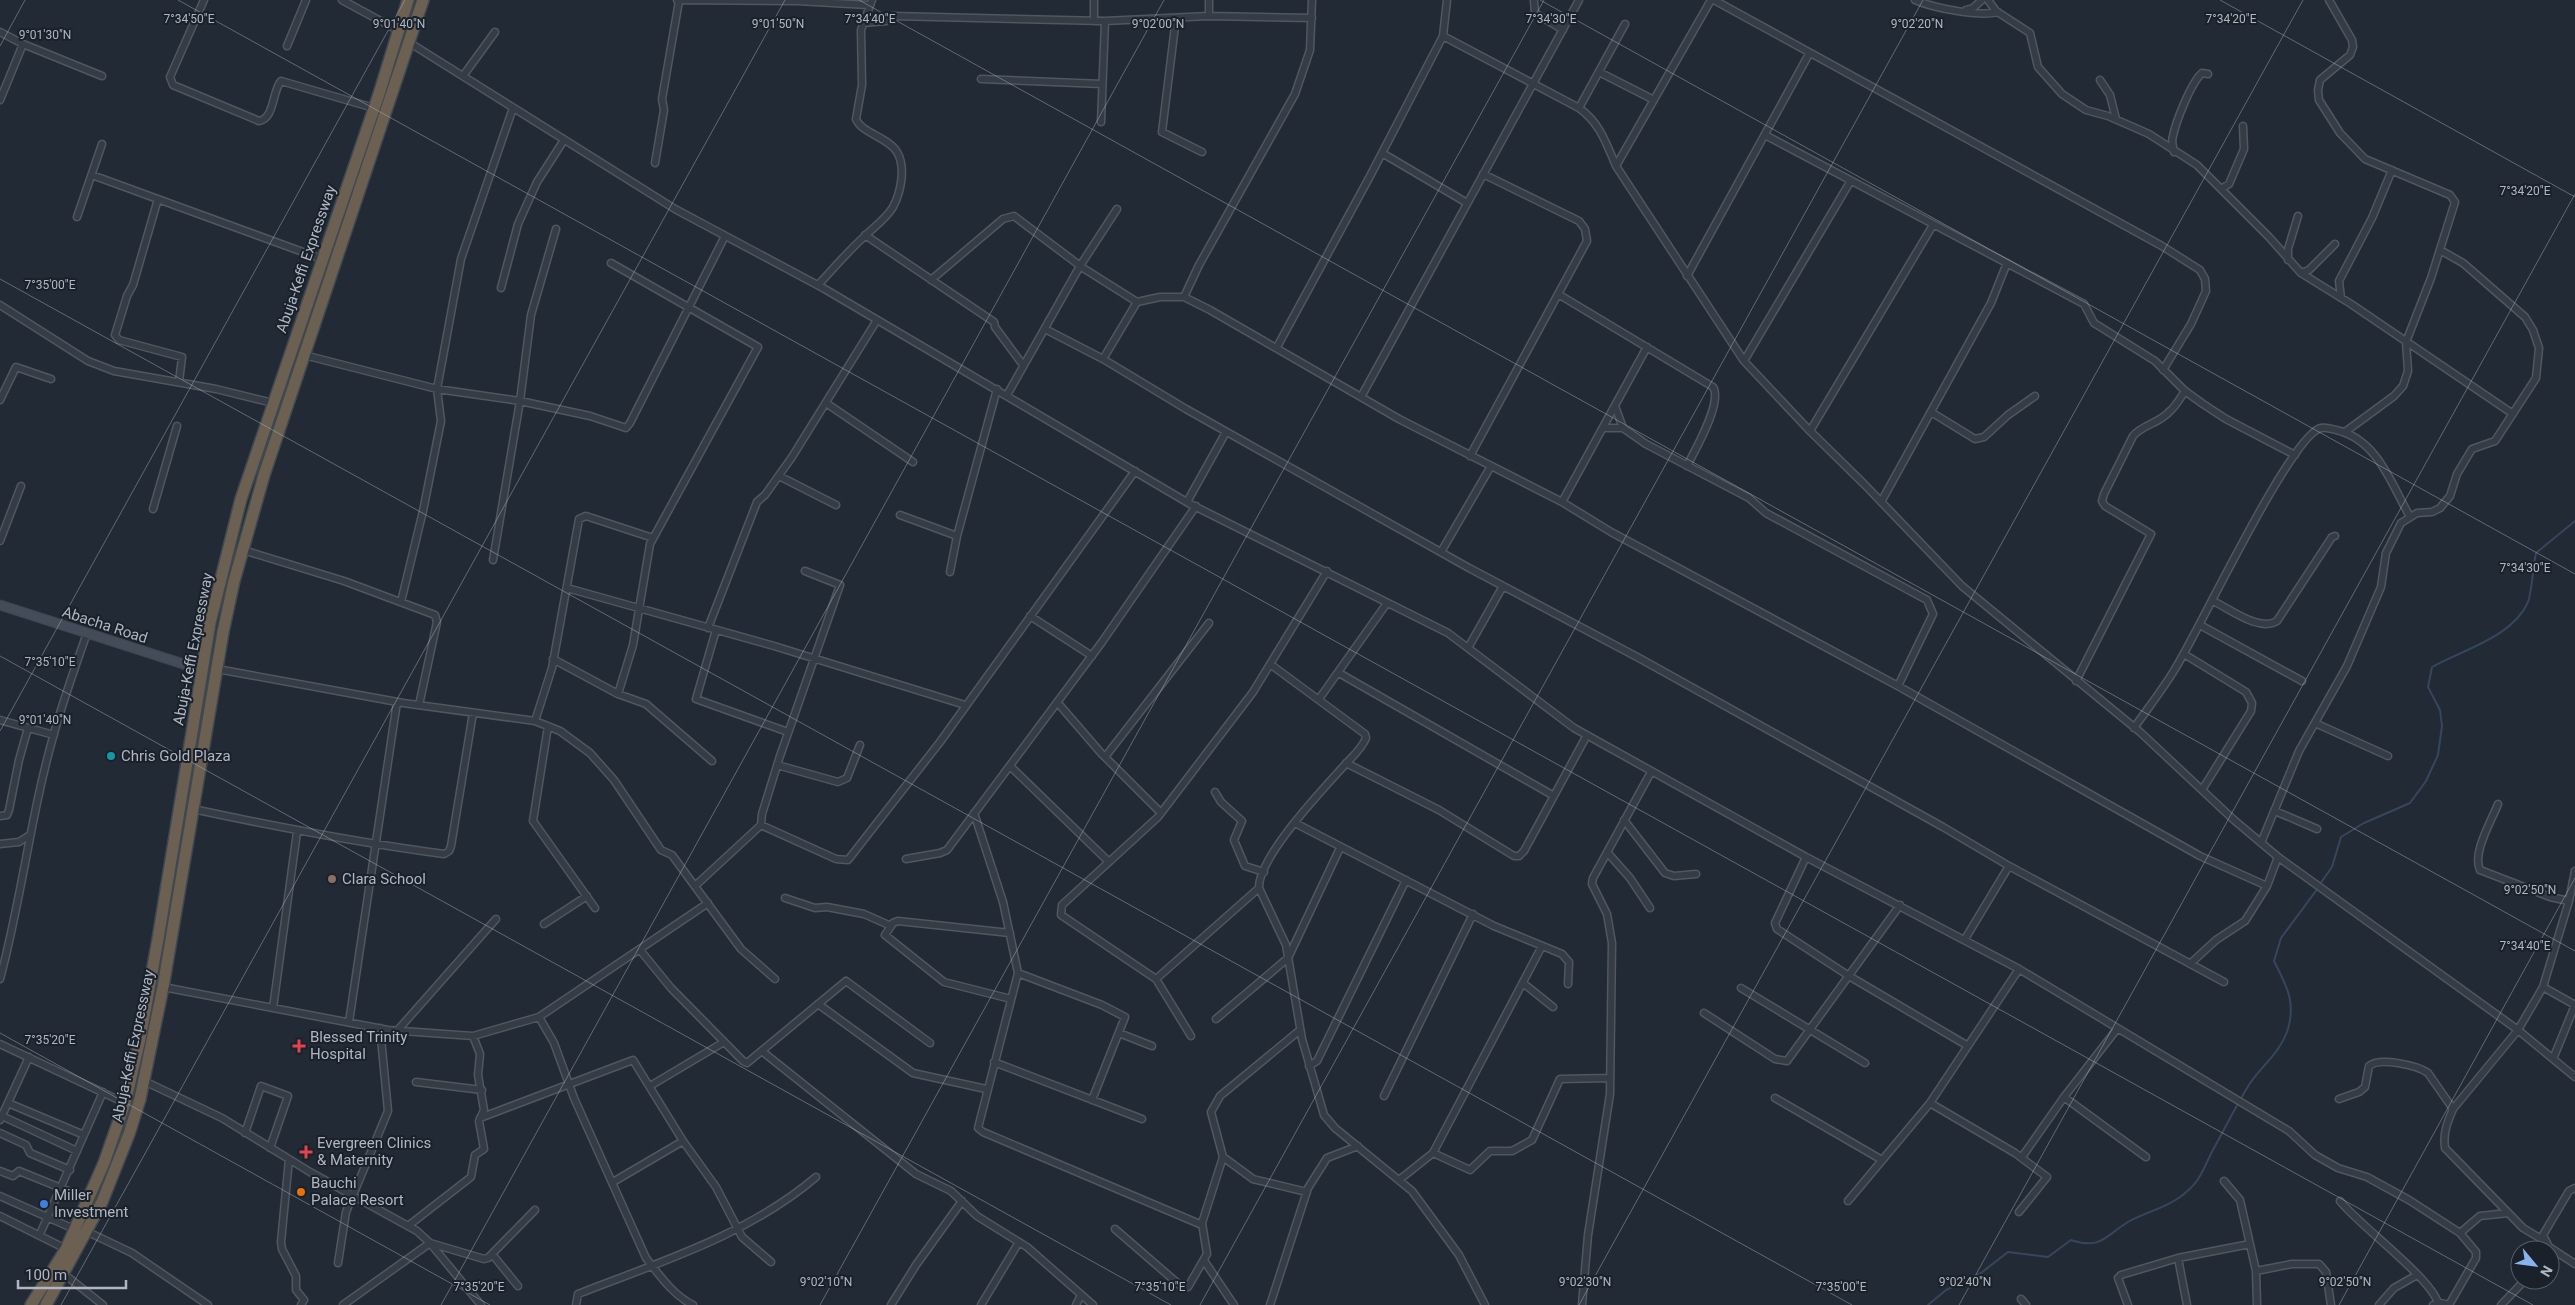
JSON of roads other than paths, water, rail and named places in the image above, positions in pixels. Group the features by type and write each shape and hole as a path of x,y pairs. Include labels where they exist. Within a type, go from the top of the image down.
{"highway":[{"name":"Abuja-Keffi Expressway","path":"31,1305 66,1248 111,1146 125,1102 140,1039 158,939 212,614 241,500 272,403 374,108 408,0"},
{"name":"Abuja-Keffi Expressway","path":"46,1305 94,1220 129,1134 144,1080 163,987 217,669 243,550 264,475 423,0"},
{"path":"94,1187 98,1192 106,1194"},
{"path":"82,1213 94,1220"}],"street":[{"path":"204,0 170,77 173,85 259,121 264,120 268,115 281,80 374,108"},
{"path":"287,46 306,0"},
{"path":"342,0 399,31"},
{"path":"654,163 664,110 662,99 678,0 870,2 861,30 862,85 856,120 862,126 892,143 902,160 901,181 893,207 881,222 865,235 818,285"},
{"path":"1094,0 1094,21"},
{"path":"1209,0 1210,16"},
{"path":"1184,297 1199,265 1294,94 1310,50 1312,0"},
{"path":"1277,347 1443,36 1447,0"},
{"path":"1362,397 1579,0"},
{"path":"1616,166 1712,0 2162,246 2200,270 2205,279 2206,291 2191,324 2163,370"},
{"path":"1915,0 1943,9 1965,10 1984,14 1998,12"},
{"path":"1965,10 1973,8 1982,0"},
{"path":"1988,0 1998,12 2030,33 2038,68 2062,94 2086,110 2116,119 2149,134 2174,152 2197,165 2301,273 2514,414"},
{"path":"2329,0 2352,40 2353,47 2350,55 2320,80 2319,100 2340,133 2365,159 2454,198 2440,250 2406,342 2408,371 2403,386 2394,396 2345,432"},
{"path":"1534,1 1535,13 1563,30"},
{"path":"863,22 886,21 893,16 1094,21 1210,16 1312,18"},
{"path":"1176,18 1162,132 1202,152"},
{"path":"1101,122 1105,21"},
{"path":"1580,108 1625,24"},
{"path":"0,32 24,44 102,76"},
{"path":"463,76 495,32"},
{"path":"1443,36 1580,108 1592,118 1602,132 1616,166 1744,361 1962,586 2134,728 2278,857 2518,1030 2575,1077"},
{"path":"410,43 673,207 818,285 1187,502 1448,633 1586,735 1806,857 2019,969 2289,1131 2315,1156 2338,1168 2367,1177 2409,1200 2460,1233 2476,1252 2476,1258 2449,1305 2436,1304 2433,1292 2358,1221 2340,1201"},
{"path":"0,100 24,44"},
{"path":"1687,276 1809,54"},
{"path":"1599,72 1654,100"},
{"path":"2174,152 2173,135 2190,92 2197,78 2202,74 2208,74"},
{"path":"981,79 1102,84"},
{"path":"2100,80 2110,95 2116,119"},
{"path":"401,602 423,511 441,420 437,389 461,259 513,108"},
{"path":"2221,189 2229,184 2244,149 2243,126"},
{"path":"1765,135 1850,182 2084,304 2094,323 2155,361 2185,391 2226,419 2295,455"},
{"path":"501,288 518,224 537,182 564,140"},
{"path":"77,217 102,144"},
{"path":"1382,152 1467,203"},
{"path":"2341,298 2339,281 2372,218 2392,170"},
{"path":"1470,456 1587,241 1585,229 1579,221 1483,174"},
{"path":"92,175 322,259"},
{"path":"1744,361 1850,182"},
{"path":"158,199 134,286 127,296 115,335 119,340 182,357 179,382"},
{"path":"1008,395 1080,266 1117,209"},
{"path":"931,280 1008,216 1014,216 1080,266 1137,302 1160,297 1184,297 1470,456 1562,502 1611,532 1704,583 1898,686 2200,856 2267,886"},
{"path":"2288,260 2288,248 2298,216"},
{"path":"1810,431 1933,225"},
{"path":"493,560 520,401 531,315 556,229"},
{"path":"865,235 994,322 995,327 1023,366"},
{"path":"304,356 437,389 520,401 590,416 626,428 630,424 691,308 725,236"},
{"path":"2301,273 2308,270 2335,244"},
{"path":"2262,843 2299,751 2347,666 2381,587 2386,553 2401,523 2417,512 2432,512 2440,508 2450,496 2457,474 2472,449 2495,441 2536,378 2539,348 2533,330 2525,316 2463,263 2440,250"},
{"path":"611,263 755,344 758,350 648,550 633,645 618,694"},
{"path":"1881,502 1991,303 2007,263"},
{"path":"1558,294 1701,378 1716,392 1716,403 1687,466"},
{"path":"1103,359 1137,302"},
{"path":"0,305 88,361 114,371 179,382 272,403"},
{"path":"708,628 756,502 778,476 877,320"},
{"path":"1045,329 1103,359 1226,432 1441,552 1943,826 2009,866 2224,982"},
{"path":"1562,502 1647,347"},
{"path":"0,400 16,367 51,379"},
{"path":"950,572 956,536 997,389"},
{"path":"2076,681 2152,534 2106,506 2102,501 2104,494 2138,430 2150,425 2170,412 2185,391"},
{"path":"1931,412 1975,439 1984,437 2008,415 2035,396"},
{"path":"826,403 913,462"},
{"path":"1614,406 1623,428 1646,444 1749,498 1766,513 1927,600 1933,614 1898,686"},
{"path":"153,509 177,426"},
{"path":"1603,428 1623,428"},
{"path":"2134,728 2184,654 2258,515 2295,455 2304,442 2320,428 2345,432 2361,440 2372,450 2394,484 2410,515"},
{"path":"1187,502 1226,432"},
{"path":"1441,552 1491,466"},
{"path":"761,825 836,859 848,860 940,742 1135,471"},
{"path":"778,476 836,505"},
{"path":"0,541 21,486"},
{"path":"906,859 944,852 1092,656 1196,506"},
{"path":"900,515 956,536"},
{"path":"535,721 553,659 580,519 586,516 653,538"},
{"path":"2213,601 2262,625 2272,624 2277,621 2332,537 2335,536"},
{"path":"243,550 344,581 437,617 419,706"},
{"path":"695,886 761,825 762,814 777,765 840,585 806,571"},
{"path":"1191,1036 1156,979 1061,915 1062,904 1161,813 1212,748 1270,664 1326,571"},
{"path":"1468,648 1503,586"},
{"path":"567,588 813,658 965,705"},
{"path":"1319,699 1387,604"},
{"name":"Abacha Road","path":"0,605 202,670"},
{"path":"1030,616 1092,656"},
{"path":"1105,757 1209,623"},
{"path":"2200,625 2302,681"},
{"path":"716,630 696,699 788,732"},
{"path":"0,979 13,929 30,835 54,734 87,633"},
{"path":"2184,654 2246,692 2252,703 2251,711 2202,790"},
{"path":"553,659 618,694 646,704 712,762"},
{"path":"1156,979 1260,888 1264,872 1272,855 1295,823 1365,742 1365,734 1270,664"},
{"path":"217,669 419,706 535,721 560,731 590,753 614,780 661,850 672,855 741,949 775,979"},
{"path":"1339,673 1554,796"},
{"path":"349,1022 397,702"},
{"path":"1057,702 1105,757 1161,813"},
{"path":"193,809 297,832 444,854 449,852 473,713"},
{"path":"0,720 54,734"},
{"path":"2315,722 2388,756"},
{"path":"548,726 533,820 595,908"},
{"path":"0,816 7,815 9,810 19,760 28,728"},
{"path":"1346,763 1439,810 1514,856 1519,856 1524,851 1586,735"},
{"path":"777,765 838,782 847,778 860,745"},
{"path":"1010,766 1108,862"},
{"path":"1582,1305 1588,1235 1610,1094 1612,943 1607,914 1592,884 1650,772"},
{"path":"1215,792 1221,802 1242,821 1234,840 1245,866 1264,872"},
{"path":"2498,804 2479,849 2477,862 2480,870 2550,897 2570,902"},
{"path":"2275,811 2317,830"},
{"path":"974,813 1003,902 1018,973 986,1089 978,1128 983,1132 1202,1225"},
{"path":"1624,820 1665,873 1674,876 1696,874"},
{"path":"1295,823 1340,848 1473,914 1567,957 1569,962 1568,984"},
{"path":"272,1008 297,832"},
{"path":"0,844 19,842 30,835"},
{"path":"1216,1019 1288,958 1340,848"},
{"path":"1607,852 1630,878 1650,908"},
{"path":"1806,857 1775,926 1779,932 1849,976 1968,1046"},
{"path":"2190,964 2216,940 2242,924 2267,886 2278,857"},
{"path":"1965,939 2009,866"},
{"path":"2575,871 2570,902 2543,987 2518,1030 2453,1109 2443,1137 2445,1148 2523,1228 2543,1240 2545,1230 2569,1191 2575,1188"},
{"path":"1309,1066 1317,1061 1406,880"},
{"path":"1260,888 1286,945 1300,1030 1324,1115 1412,1191 1459,1255 1485,1305"},
{"path":"544,924 587,896"},
{"path":"785,898 815,908 827,907 864,914 891,926"},
{"path":"163,987 396,1031 473,1036 539,1018 708,903"},
{"path":"1704,1013 1775,1059 1786,1061 1900,906"},
{"path":"1384,1096 1473,914"},
{"path":"396,1031 496,919"},
{"path":"1010,933 898,921 891,926 886,937 944,982 1011,999"},
{"path":"1399,1180 1433,1153 1542,946"},
{"path":"640,950 671,988 747,1064 841,984 848,981 930,1043"},
{"path":"1848,1201 1930,1103 2019,969"},
{"path":"1018,973 1122,1015 1125,1020 1092,1100"},
{"path":"1523,983 1553,1007"},
{"path":"2543,987 2575,1005 2553,1059"},
{"path":"1741,988 1865,1063"},
{"path":"818,1004 913,1073 986,1089"},
{"path":"539,1018 554,1043 569,1084 646,1258 681,1298 694,1305"},
{"path":"338,1263 346,1212 388,1111 380,1028"},
{"path":"2022,1158 2064,1097 2117,1029"},
{"path":"1115,1228 1182,1287 1188,1287 1205,1262 1207,1254 1202,1225 1223,1157 1211,1112 1220,1096 1300,1030"},
{"path":"1119,1033 1152,1046"},
{"path":"408,1226 471,1177 475,1155 484,1149 485,1144 480,1118 484,1110 478,1075 480,1054 473,1036"},
{"path":"650,1086 724,1042"},
{"path":"0,1044 125,1102"},
{"path":"763,1052 916,1174 951,1191 977,1216 1020,1242 1092,1305"},
{"path":"29,1057 1,1118 77,1150"},
{"path":"480,1118 630,1060 635,1062 683,1141 716,1187 742,1237 771,1262"},
{"path":"994,1062 1142,1119"},
{"path":"2338,1099 2362,1090 2365,1087 2370,1066 2379,1062 2412,1065 2423,1069 2428,1073 2453,1109"},
{"path":"1433,1153 1470,1170 1490,1151 1512,1151 1532,1140 1560,1078 1610,1078"},
{"path":"144,1080 245,1133 408,1226 430,1244 481,1305"},
{"path":"416,1082 482,1090"},
{"path":"245,1133 261,1086 288,1096 270,1148"},
{"path":"40,1234 103,1092"},
{"path":"2064,1097 2146,1157"},
{"path":"1775,1098 1882,1160"},
{"path":"8,1103 84,1135"},
{"path":"1930,1103 2022,1158 2045,1175 2047,1179 2019,1212"},
{"path":"0,1133 26,1145 30,1153 70,1170"},
{"path":"613,1182 683,1141"},
{"path":"1270,1305 1307,1192 1327,1158 1358,1146"},
{"path":"1223,1157 1253,1179 1307,1192"},
{"path":"289,1159 281,1242 282,1249 296,1276 296,1290 304,1300 301,1305"},
{"path":"0,1171 13,1176 19,1171 88,1199"},
{"path":"576,1305 578,1294 739,1230 798,1192 816,1177"},
{"path":"2224,1182 2240,1200 2256,1271 2257,1305"},
{"path":"0,1196 74,1229"},
{"path":"892,1305 916,1265 962,1201"},
{"path":"430,1244 484,1259 492,1254 535,1210"},
{"path":"2460,1233 2480,1216 2508,1212"},
{"path":"0,1216 66,1248"},
{"path":"88,1232 132,1253 208,1305"},
{"path":"983,1305 1020,1242"},
{"path":"342,1305 430,1244"},
{"path":"2128,1305 2118,1278 2178,1258 2250,1244"},
{"path":"492,1254 518,1286"},
{"path":"2560,1254 2575,1264"},
{"path":"2178,1258 2187,1305"},
{"path":"1205,1262 1234,1305"},
{"path":"2256,1271 2292,1264 2319,1264 2326,1272 2331,1305"},
{"path":"64,1274 103,1305"},
{"path":"2379,1305 2394,1288 2417,1275"},
{"path":"2501,1305 2515,1290"},
{"path":"1076,1305 1081,1295"},
{"path":"2022,1299 2026,1305"}],"waterway":[{"path":"2320,884 2332,867 2341,837 2364,823 2410,803 2426,781 2438,755 2442,726 2440,710 2428,687 2432,667 2486,641 2511,625 2521,614 2528,602 2536,553 2575,521"},
{"path":"1928,1305 1946,1290 1981,1273 2008,1252 2048,1257 2071,1240 2081,1243 2102,1240 2128,1222 2174,1201 2193,1186 2201,1175 2247,1088 2279,1047 2288,1029 2291,1010 2290,1002 2286,986 2274,961 2281,938 2318,888"}],"place":[{"name":"Chris Gold Plaza","path":"111,756"},
{"name":"Clara School","path":"332,879"},
{"name":"Blessed Trinity Hospital","path":"299,1046"},
{"name":"Evergreen Clinics & Maternity","path":"306,1152"},
{"name":"Bauchi Palace Resort","path":"301,1192"},
{"name":"Miller Investment","path":"44,1204"}]}
